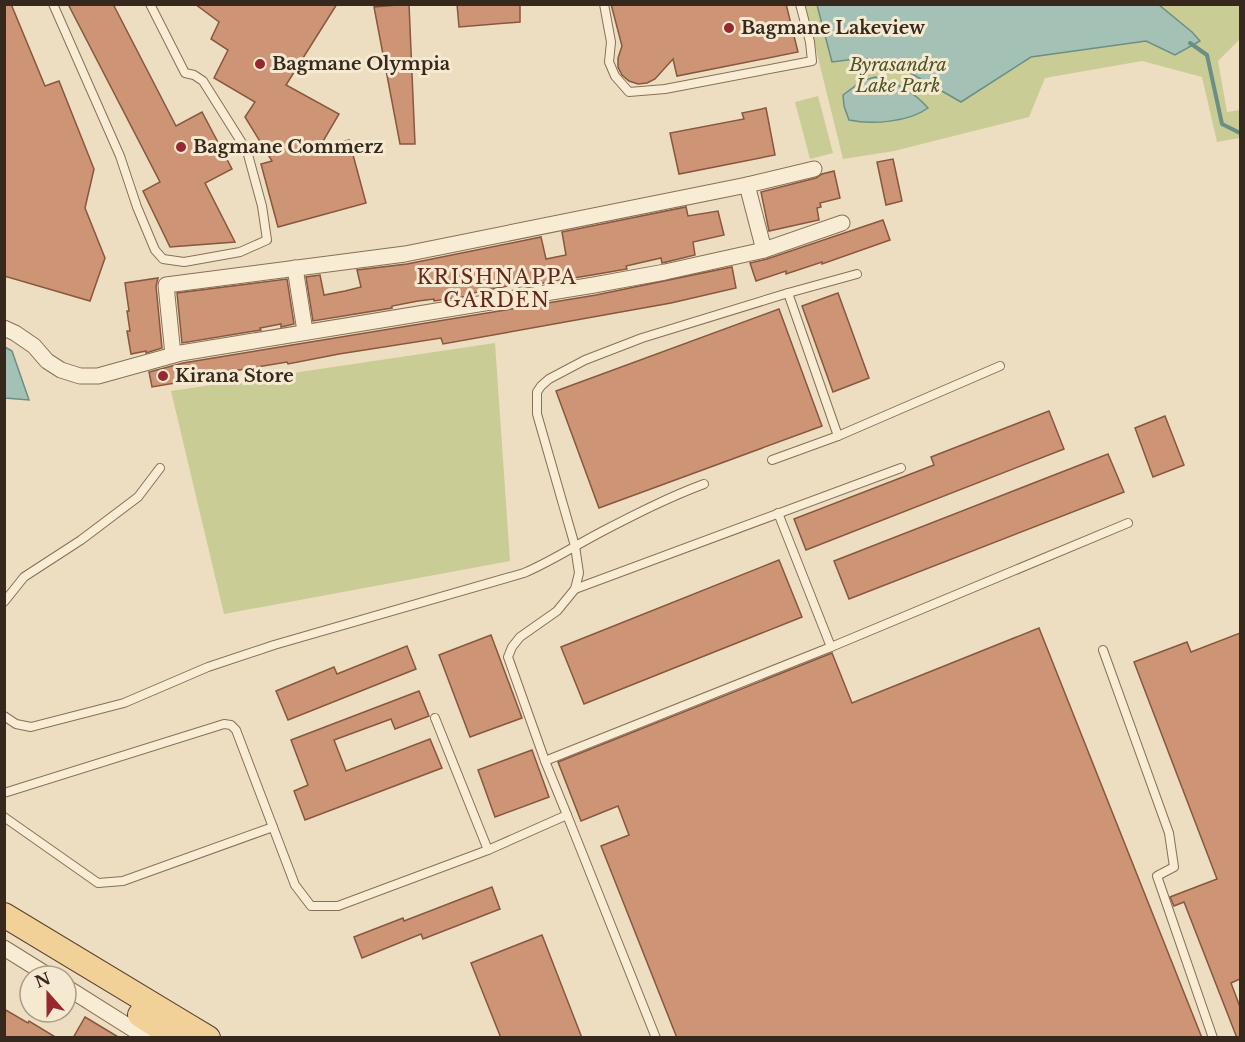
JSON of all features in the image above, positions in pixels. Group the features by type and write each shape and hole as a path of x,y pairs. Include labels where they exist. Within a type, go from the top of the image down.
{"main road":[{"path":"4,915 208,1038"},
{"path":"4,931 69,969 176,1038"}],"street":[{"path":"173,355 166,285 405,254 814,170"},
{"path":"747,185 764,250"},
{"path":"4,328 34,346 47,361 61,370 80,376 98,376 173,355 305,331 594,285 764,250 842,223"},
{"path":"295,268 305,331"},
{"path":"4,948 30,964"},
{"path":"78,995 147,1038"}],"lane":[{"path":"53,4 120,156 137,207 155,250 163,259 184,262 240,252 267,240 262,206 247,151 203,81 194,75 185,73 150,4"},
{"path":"604,4 611,42 609,62 615,76 629,92 665,89 812,61 810,42 800,4"},
{"path":"656,1038 545,761 508,657 520,637 557,611 575,589 579,573 575,546 537,414 537,392 549,379 585,360 623,345 788,292 856,274"},
{"path":"788,292 838,436"},
{"path":"772,460 838,436 1000,366"},
{"path":"4,602 24,577 81,540 138,497 160,468"},
{"path":"575,589 901,468"},
{"path":"4,716 16,724 31,727 124,703 208,667 274,645 524,573 675,495 704,484"},
{"path":"778,513 831,647"},
{"path":"545,761 831,647 1128,523"},
{"path":"1103,650 1169,833 1174,867 1157,876 1214,1038"},
{"path":"435,718 488,850"},
{"path":"4,793 224,724 231,725 236,730 296,885 311,906 338,906 488,850 567,815"},
{"path":"4,817 98,883 123,881 273,827"}],"green space":[{"name":"Byrasandra Lake Park","path":"805,5 1240,5 1240,39 1218,61 1227,112 1240,110 1240,138 1217,142 1202,77 1142,61 1045,78 1029,117 894,151 843,159"},
{"path":"818,96 833,153 810,159 795,102"},
{"path":"495,343 510,561 224,614 171,391"}],"shaded area":[{"path":"817,5 1159,5 1200,41 1175,55 1146,41 1031,57 961,102 886,59 832,62"},
{"path":"875,77 904,88 928,108 920,113 890,121 849,120 843,95 862,81"},
{"path":"5,347 12,351 29,400 5,398"}],"building":[{"path":"4,4 11,4 45,86 59,81 94,169 85,208 105,258 90,301 4,276"},
{"name":"Bagmane Commerz","path":"68,4 113,4 176,126 202,112 232,169 205,183 235,242 170,247 143,191 160,182"},
{"name":"Bagmane Olympia","path":"195,4 337,4 286,85 339,114 319,148 349,140 366,203 278,227 261,164 272,161 245,117 255,102 214,78 228,50 211,39 219,22"},
{"path":"409,4 415,144 400,144 374,7"},
{"path":"457,4 520,4 520,22 459,27"},
{"name":"Bagmane Lakeview","path":"611,4 786,4 798,52 677,76 673,59 655,79 638,84 629,81 618,67 622,46"},
{"path":"766,108 775,155 679,174 670,133 744,119 742,113"},
{"path":"893,159 902,201 886,205 877,162"},
{"path":"834,171 840,198 820,203 821,207 817,208 819,220 769,231 761,192"},
{"path":"686,207 688,216 718,211 724,235 693,242 695,255 662,263 661,258 626,266 627,269 519,287 518,284 468,294 469,296 418,301 392,306 392,308 313,321 306,277 320,275 324,295 361,287 357,270 407,264 541,237 546,259 566,255 562,232"},
{"path":"883,220 890,240 822,264 822,262 786,274 786,271 756,281 750,263"},
{"path":"732,267 736,288 671,303 443,344 441,338 245,369 234,371 234,373 152,387 149,372 183,363 596,295"},
{"path":"158,278 156,286 162,348 146,353 146,351 131,354 127,331 130,331 125,283"},
{"path":"287,279 294,324 281,327 281,324 260,328 261,330 182,343 177,293"},
{"path":"838,293 869,378 833,392 802,306"},
{"path":"779,309 822,426 599,508 556,391"},
{"path":"1049,411 1064,449 806,550 794,519 934,465 931,457"},
{"path":"1165,416 1184,465 1153,477 1135,428"},
{"path":"1108,454 1124,492 849,599 834,561"},
{"path":"779,560 802,617 584,704 561,647"},
{"path":"1039,628 1202,1038 677,1038 601,846 629,835 618,806 581,821 558,762 832,653 852,703"},
{"path":"1240,633 1240,979 1231,983 1240,1007 1240,1038 1237,1038 1184,902 1174,906 1170,897 1217,879 1134,662 1187,642 1191,652"},
{"path":"491,635 522,718 470,737 439,655"},
{"path":"407,646 416,669 288,720 276,691 334,667 337,674"},
{"path":"419,691 429,716 395,729 391,719 334,740 346,771 430,739 442,768 305,820 294,791 308,785 291,740"},
{"path":"532,750 549,797 495,817 478,770"},
{"path":"492,887 500,909 423,939 421,934 362,958 354,937 403,918 404,921"},
{"path":"542,935 582,1038 501,1038 471,963"},
{"path":"4,1009 18,1017 18,1024 34,1024 57,1038 4,1038"},
{"path":"85,1017 120,1038 73,1038"}],"waterway":[{"path":"1190,43 1207,55 1222,124 1240,133"}],"place":[{"name":"Bagmane Lakeview","path":"729,28"},
{"name":"Bagmane Olympia","path":"260,64"},
{"name":"Bagmane Commerz","path":"181,147"},
{"name":"Kirana Store","path":"163,376"}],"district":[{"name":"KRISHNAPPA GARDEN","path":"497,288"}]}
